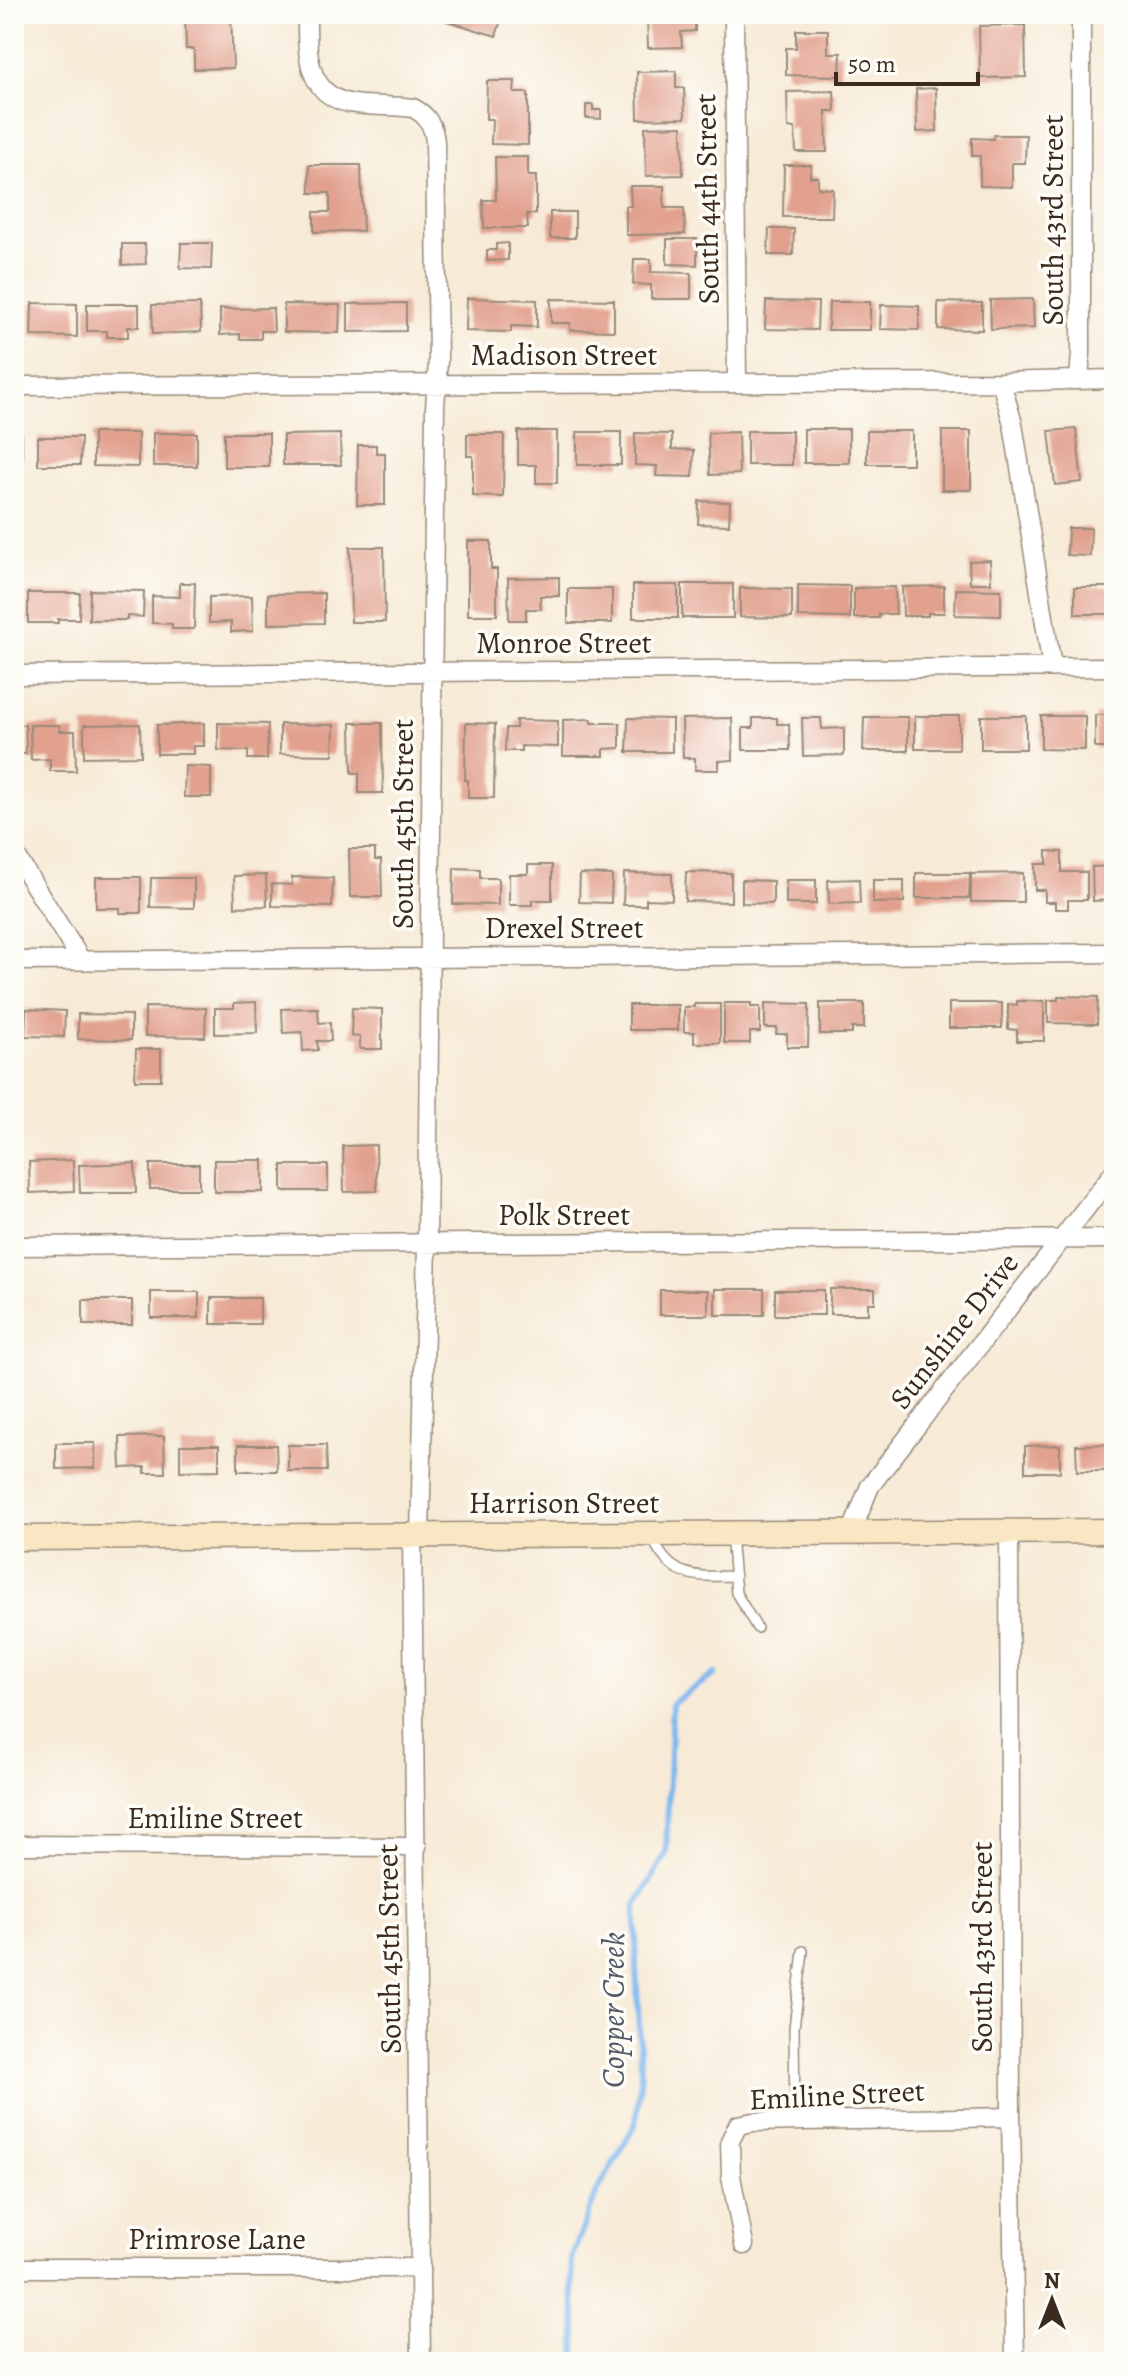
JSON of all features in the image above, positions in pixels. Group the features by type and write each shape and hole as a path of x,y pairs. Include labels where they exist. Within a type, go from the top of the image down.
{"main road":[{"name":"Harrison Street","path":"14,1538 1114,1531"}],"street":[{"name":"South 45th Street","path":"307,14 308,61 318,84 335,98 349,103 413,108 425,116 433,128 435,141 438,361 427,1244 416,1536 421,2362"},
{"name":"South 44th Street","path":"734,14 737,383"},
{"name":"South 43rd Street","path":"1079,379 1081,14"},
{"name":"Madison Street","path":"14,386 1114,379"},
{"path":"1001,382 1013,424 1052,667"},
{"name":"Monroe Street","path":"14,675 1114,667"},
{"path":"14,853 81,960"},
{"name":"Drexel Street","path":"14,961 1114,953"},
{"name":"Sunshine Drive","path":"851,1533 870,1486 1114,1172"},
{"name":"Polk Street","path":"14,1246 1114,1239"},
{"name":"South 43rd Street","path":"1009,1532 1015,2362"},
{"name":"Emiline Street","path":"14,1845 417,1847"},
{"name":"Emiline Street","path":"744,2245 731,2176 730,2141 738,2125 753,2122 1011,2117"},
{"name":"Primrose Lane","path":"14,2268 421,2268"}],"lane":[{"path":"651,1534 664,1560 688,1575 735,1576"},
{"path":"731,1534 736,1593 757,1628"},
{"path":"795,2121 794,2028 803,1951"}],"building":[{"path":"185,14 231,14 233,68 194,69 194,49 186,49"},
{"path":"446,14 503,14 496,36 444,20"},
{"path":"647,14 695,14 695,31 681,32 682,47 648,48"},
{"path":"1025,25 1026,77 980,78 979,26"},
{"path":"796,30 828,30 828,53 841,53 840,76 786,75 786,48 796,48"},
{"path":"676,71 676,88 684,88 685,118 638,119 637,72"},
{"path":"487,81 515,81 514,93 528,93 528,145 491,144 492,119 486,119"},
{"path":"936,88 937,131 917,132 916,89"},
{"path":"834,91 835,111 826,111 827,152 796,152 795,128 788,128 787,92"},
{"path":"586,105 593,105 593,110 601,110 601,119 586,118"},
{"path":"682,126 683,175 646,176 645,127"},
{"path":"994,135 1026,135 1025,163 1012,163 1012,187 980,186 980,156 972,156 972,138 993,139"},
{"path":"495,157 528,157 528,176 536,176 536,214 527,214 528,228 484,228 483,200 496,200"},
{"path":"309,165 361,165 363,231 314,232 314,212 330,212 330,193 310,193"},
{"path":"784,165 811,165 810,177 818,177 818,188 833,189 832,217 783,217"},
{"path":"630,186 664,186 664,208 684,208 685,234 626,235 626,206 631,206"},
{"path":"550,212 575,212 575,238 550,238"},
{"path":"769,229 794,229 793,255 768,255"},
{"path":"667,239 697,239 697,265 667,264"},
{"path":"181,243 212,243 211,269 180,268"},
{"path":"508,243 508,260 487,261 487,250 496,250 496,244"},
{"path":"122,244 145,244 146,264 122,265"},
{"path":"634,259 651,259 651,272 691,273 691,299 651,299 651,285 633,284"},
{"path":"467,298 537,300 537,327 511,326 511,332 466,331"},
{"path":"551,299 614,300 614,331 570,330 570,323 551,323"},
{"path":"1033,299 1034,328 991,329 990,300"},
{"path":"766,301 818,302 817,330 765,329"},
{"path":"829,302 870,302 870,330 828,330"},
{"path":"938,302 982,303 982,330 938,329"},
{"path":"32,303 77,304 77,337 31,336"},
{"path":"406,303 406,331 348,332 348,304"},
{"path":"87,304 139,304 139,327 128,327 128,337 107,337 107,331 87,331"},
{"path":"200,304 201,332 153,334 152,305"},
{"path":"284,304 340,305 339,333 284,332"},
{"path":"881,305 919,306 919,330 880,329"},
{"path":"273,308 274,331 261,331 261,339 240,339 240,334 220,335 220,309"},
{"path":"1109,422 1114,422 1114,450 1109,450"},
{"path":"804,429 849,429 849,463 804,463"},
{"path":"1076,429 1082,482 1055,485 1049,431"},
{"path":"518,431 557,431 557,483 536,483 536,465 518,465"},
{"path":"747,431 792,431 792,465 747,465"},
{"path":"867,431 912,431 912,464 867,464"},
{"path":"942,431 971,431 971,490 942,490"},
{"path":"577,432 621,432 621,465 577,465"},
{"path":"738,432 739,474 710,475 708,433"},
{"path":"93,433 138,433 138,467 93,466"},
{"path":"153,433 197,433 197,466 153,466"},
{"path":"224,433 269,433 269,467 224,467"},
{"path":"635,433 672,434 672,449 694,450 693,477 656,476 657,466 635,465"},
{"path":"340,434 341,465 283,465 283,435"},
{"path":"467,434 504,434 503,497 473,496 473,456 467,456"},
{"path":"14,435 22,435 22,468 14,468"},
{"path":"38,437 81,437 80,465 38,465"},
{"path":"358,445 376,445 376,453 385,453 385,505 357,505"},
{"path":"699,501 730,502 729,525 698,524"},
{"path":"1068,528 1091,528 1090,556 1067,555"},
{"path":"468,541 491,541 491,569 497,569 497,615 468,615"},
{"path":"350,547 384,547 385,622 351,622"},
{"path":"990,560 991,583 970,583 969,561"},
{"path":"559,577 559,596 540,596 541,609 526,609 526,620 509,620 508,578"},
{"path":"180,583 195,583 194,629 172,629 172,624 152,623 152,596 180,597"},
{"path":"682,584 733,584 733,618 682,618"},
{"path":"633,585 678,585 678,618 633,618"},
{"path":"798,585 850,586 850,618 798,617"},
{"path":"944,586 944,613 903,616 902,587"},
{"path":"895,587 896,614 854,618 854,588"},
{"path":"1075,587 1114,587 1114,614 1075,614"},
{"path":"740,588 792,589 792,618 740,617"},
{"path":"568,589 612,589 612,623 568,623"},
{"path":"956,589 1001,590 1001,616 955,615"},
{"path":"90,590 144,591 143,617 89,620"},
{"path":"28,593 80,593 79,619 28,623"},
{"path":"324,593 324,623 268,624 268,594"},
{"path":"252,596 253,631 231,632 231,622 209,623 209,597"},
{"path":"1095,715 1114,715 1114,748 1095,748"},
{"path":"915,716 959,716 959,749 915,749"},
{"path":"981,716 1026,716 1026,749 981,749"},
{"path":"1041,716 1085,716 1085,750 1041,749"},
{"path":"864,717 908,717 908,751 863,751"},
{"path":"628,718 672,719 672,752 627,752"},
{"path":"732,718 733,760 719,761 719,770 695,770 695,758 683,758 682,719"},
{"path":"753,718 777,718 777,724 789,724 790,750 743,750 743,728 753,728"},
{"path":"802,718 821,718 822,729 844,728 844,755 803,756"},
{"path":"591,719 591,723 620,723 620,748 604,749 604,756 563,756 563,720"},
{"path":"516,720 558,721 558,747 521,746 521,751 505,751 506,728 516,728"},
{"path":"204,723 204,746 193,746 193,754 157,754 157,725"},
{"path":"218,723 268,724 267,759 248,759 248,751 218,750"},
{"path":"351,723 382,723 383,793 359,793 359,773 352,773"},
{"path":"466,723 495,724 494,798 468,798 468,780 465,780"},
{"path":"140,724 141,756 84,757 84,725"},
{"path":"280,724 334,725 333,755 280,754"},
{"path":"14,725 25,725 26,754 14,754"},
{"path":"30,725 59,725 60,731 75,731 76,771 50,771 50,759 31,760"},
{"path":"185,766 211,767 211,797 184,797"},
{"path":"349,849 375,849 375,860 381,860 382,897 350,897"},
{"path":"1047,851 1062,852 1062,872 1087,872 1087,900 1068,900 1068,909 1055,909 1055,902 1045,902 1045,890 1035,890 1035,864 1047,864"},
{"path":"528,865 552,865 552,900 532,900 532,905 509,905 509,874 528,874"},
{"path":"1114,866 1114,894 1108,895 1108,900 1093,901 1092,867"},
{"path":"454,868 480,869 480,878 498,878 498,905 453,904"},
{"path":"686,872 731,873 731,902 685,901"},
{"path":"624,873 672,874 672,900 646,899 646,905 623,905"},
{"path":"916,873 970,873 969,898 916,898"},
{"path":"1023,873 1023,902 971,902 971,874"},
{"path":"580,874 612,875 611,903 579,902"},
{"path":"266,875 267,906 235,907 234,876"},
{"path":"96,877 141,877 141,913 120,913 120,908 96,908"},
{"path":"292,877 333,878 332,907 272,906 272,884 292,885"},
{"path":"151,878 194,878 194,908 150,907"},
{"path":"859,879 860,903 829,904 828,880"},
{"path":"742,880 773,881 773,904 742,903"},
{"path":"786,880 816,880 816,904 786,904"},
{"path":"873,880 904,880 904,902 873,903"},
{"path":"1058,996 1098,997 1097,1024 1048,1023 1048,1000 1058,1000"},
{"path":"1017,1001 1044,1001 1044,1041 1017,1041 1017,1030 1008,1029 1008,1004 1017,1005"},
{"path":"256,1002 257,1033 215,1034 215,1008 234,1008 234,1003"},
{"path":"724,1003 751,1003 751,1007 760,1007 760,1032 750,1032 750,1043 724,1043"},
{"path":"765,1003 809,1004 808,1047 787,1047 787,1034 776,1034 777,1028 765,1028"},
{"path":"820,1003 864,1003 864,1028 852,1028 852,1034 820,1034"},
{"path":"949,1003 1002,1003 1002,1028 949,1028"},
{"path":"694,1004 720,1004 720,1043 694,1043 694,1032 684,1032 684,1007 694,1007"},
{"path":"629,1005 678,1005 678,1030 629,1030"},
{"path":"145,1007 206,1008 205,1037 145,1036"},
{"path":"318,1008 319,1023 330,1022 331,1041 317,1041 318,1050 303,1051 302,1032 283,1033 282,1009"},
{"path":"352,1008 382,1009 382,1049 360,1049 360,1037 351,1036"},
{"path":"26,1009 65,1011 64,1037 25,1036"},
{"path":"78,1014 131,1015 131,1040 78,1039"},
{"path":"136,1049 161,1049 161,1080 135,1080"},
{"path":"376,1145 377,1191 344,1192 343,1146"},
{"path":"73,1160 74,1191 30,1193 29,1162"},
{"path":"214,1160 263,1160 263,1192 214,1192"},
{"path":"135,1163 136,1193 80,1193 79,1165"},
{"path":"150,1164 199,1164 199,1189 150,1189"},
{"path":"282,1165 328,1165 328,1191 282,1191"},
{"path":"715,1289 764,1289 764,1315 715,1315"},
{"path":"830,1289 875,1289 875,1303 868,1303 868,1314 830,1314"},
{"path":"660,1290 708,1290 708,1315 660,1315"},
{"path":"775,1290 824,1290 824,1315 775,1315"},
{"path":"151,1292 199,1292 199,1318 151,1318"},
{"path":"211,1298 260,1298 260,1324 211,1324"},
{"path":"83,1300 132,1300 132,1325 83,1325"},
{"path":"164,1436 165,1473 145,1473 145,1467 121,1468 120,1437"},
{"path":"56,1443 95,1443 95,1468 56,1469"},
{"path":"1112,1444 1112,1471 1077,1471 1076,1445"},
{"path":"180,1445 219,1445 219,1470 180,1471"},
{"path":"238,1445 276,1445 277,1471 238,1471"},
{"path":"288,1445 326,1445 327,1471 288,1471"},
{"path":"1060,1445 1060,1472 1025,1472 1025,1446"}],"waterway":[{"name":"Copper Creek","path":"575,2362 571,2259 597,2192 636,2123 641,2071 636,1905 666,1854 672,1703 715,1674"}]}
